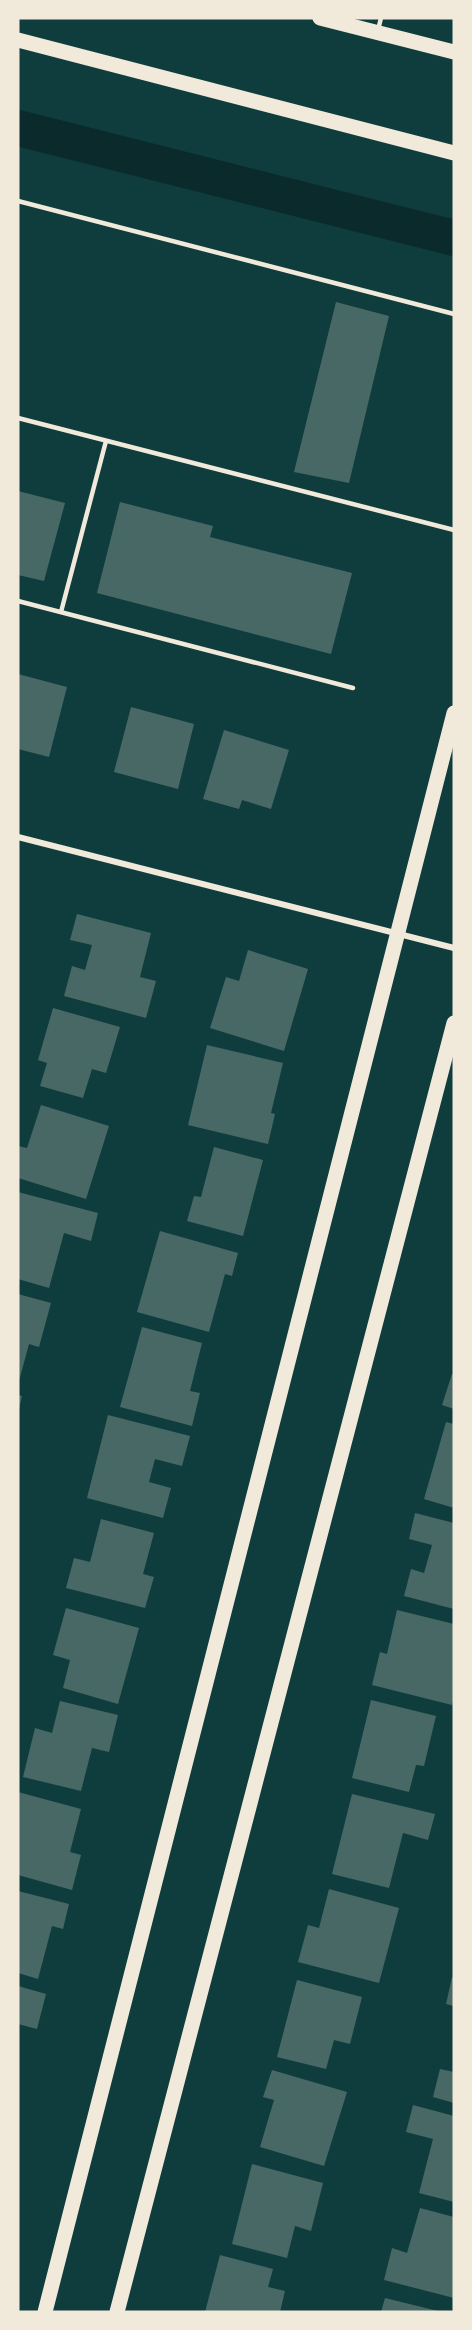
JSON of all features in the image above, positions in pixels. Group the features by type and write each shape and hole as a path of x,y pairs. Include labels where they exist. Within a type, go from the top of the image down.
{"main road":[{"path":"320,18 379,25 454,52"},
{"path":"18,40 454,153"},
{"path":"45,2312 454,713"},
{"path":"117,2312 454,1023"}],"street":[{"path":"18,837 454,948"}],"lane":[{"path":"18,201 454,314"},
{"path":"18,418 454,530"},
{"path":"61,612 106,441"},
{"path":"18,601 352,688"}],"building":[{"path":"336,302 389,316 349,483 294,472"},
{"path":"18,491 65,503 44,581 18,575"},
{"path":"120,502 213,526 210,537 352,573 331,654 97,593"},
{"path":"18,674 67,687 49,757 18,749"},
{"path":"131,707 194,724 178,789 114,772"},
{"path":"224,730 289,750 271,809 242,800 239,809 203,799"},
{"path":"77,914 151,933 140,977 156,981 146,1018 64,996 72,966 85,970 92,945 70,940"},
{"path":"248,950 308,969 284,1051 210,1028 226,977 239,981"},
{"path":"53,1008 120,1027 106,1073 92,1069 83,1098 40,1086 47,1063 38,1060"},
{"path":"207,1045 283,1063 271,1113 275,1114 268,1144 188,1125"},
{"path":"41,1105 109,1126 86,1199 18,1178 18,1146 27,1148"},
{"path":"214,1147 263,1160 243,1236 187,1221 194,1196 201,1197"},
{"path":"18,1192 98,1213 91,1241 64,1233 49,1288 18,1279"},
{"path":"160,1231 238,1253 232,1276 225,1274 209,1332 137,1312"},
{"path":"18,1294 51,1303 39,1347 29,1344 19,1381"},
{"path":"142,1327 202,1343 190,1391 200,1393 192,1426 120,1407"},
{"path":"452,1374 454,1375 454,1409 442,1405"},
{"path":"18,1395 22,1396 19,1409 18,1409"},
{"path":"108,1415 190,1436 182,1466 155,1459 149,1482 171,1488 163,1518 87,1498"},
{"path":"446,1422 454,1424 454,1508 424,1499"},
{"path":"415,1513 454,1523 454,1609 404,1596 411,1569 424,1573 432,1545 409,1539"},
{"path":"101,1519 154,1533 143,1574 154,1577 145,1608 66,1588 74,1558 90,1562"},
{"path":"66,1608 139,1628 118,1704 63,1688 70,1660 53,1655"},
{"path":"397,1610 454,1624 452,1705 372,1685 380,1652 387,1654"},
{"path":"371,1700 436,1716 424,1766 416,1765 409,1792 352,1778"},
{"path":"60,1701 118,1715 109,1752 92,1748 81,1791 23,1777 35,1728 52,1733"},
{"path":"18,1792 81,1809 70,1852 81,1855 72,1890 18,1875"},
{"path":"352,1794 435,1814 428,1840 403,1833 389,1888 332,1874"},
{"path":"329,1889 399,1908 379,1983 298,1962 308,1925 319,1928"},
{"path":"18,1891 69,1904 63,1929 52,1926 38,1979 18,1973"},
{"path":"452,1977 454,1978 454,2006 446,2004"},
{"path":"297,1980 362,1997 350,2044 334,2040 326,2069 277,2057"},
{"path":"18,1986 46,1994 37,2029 18,2024"},
{"path":"440,2069 454,2072 454,2103 433,2097"},
{"path":"272,2070 347,2092 324,2166 260,2147 274,2100 263,2097"},
{"path":"413,2105 454,2116 454,2202 419,2193 433,2139 406,2132"},
{"path":"252,2164 323,2183 311,2231 295,2226 287,2258 232,2244"},
{"path":"420,2208 454,2217 454,2298 384,2280 392,2248 407,2253"},
{"path":"220,2255 273,2269 268,2287 285,2291 280,2312 205,2312"},
{"path":"385,2298 438,2311 438,2312 381,2312"}],"waterway":[{"path":"18,128 454,238"}]}
